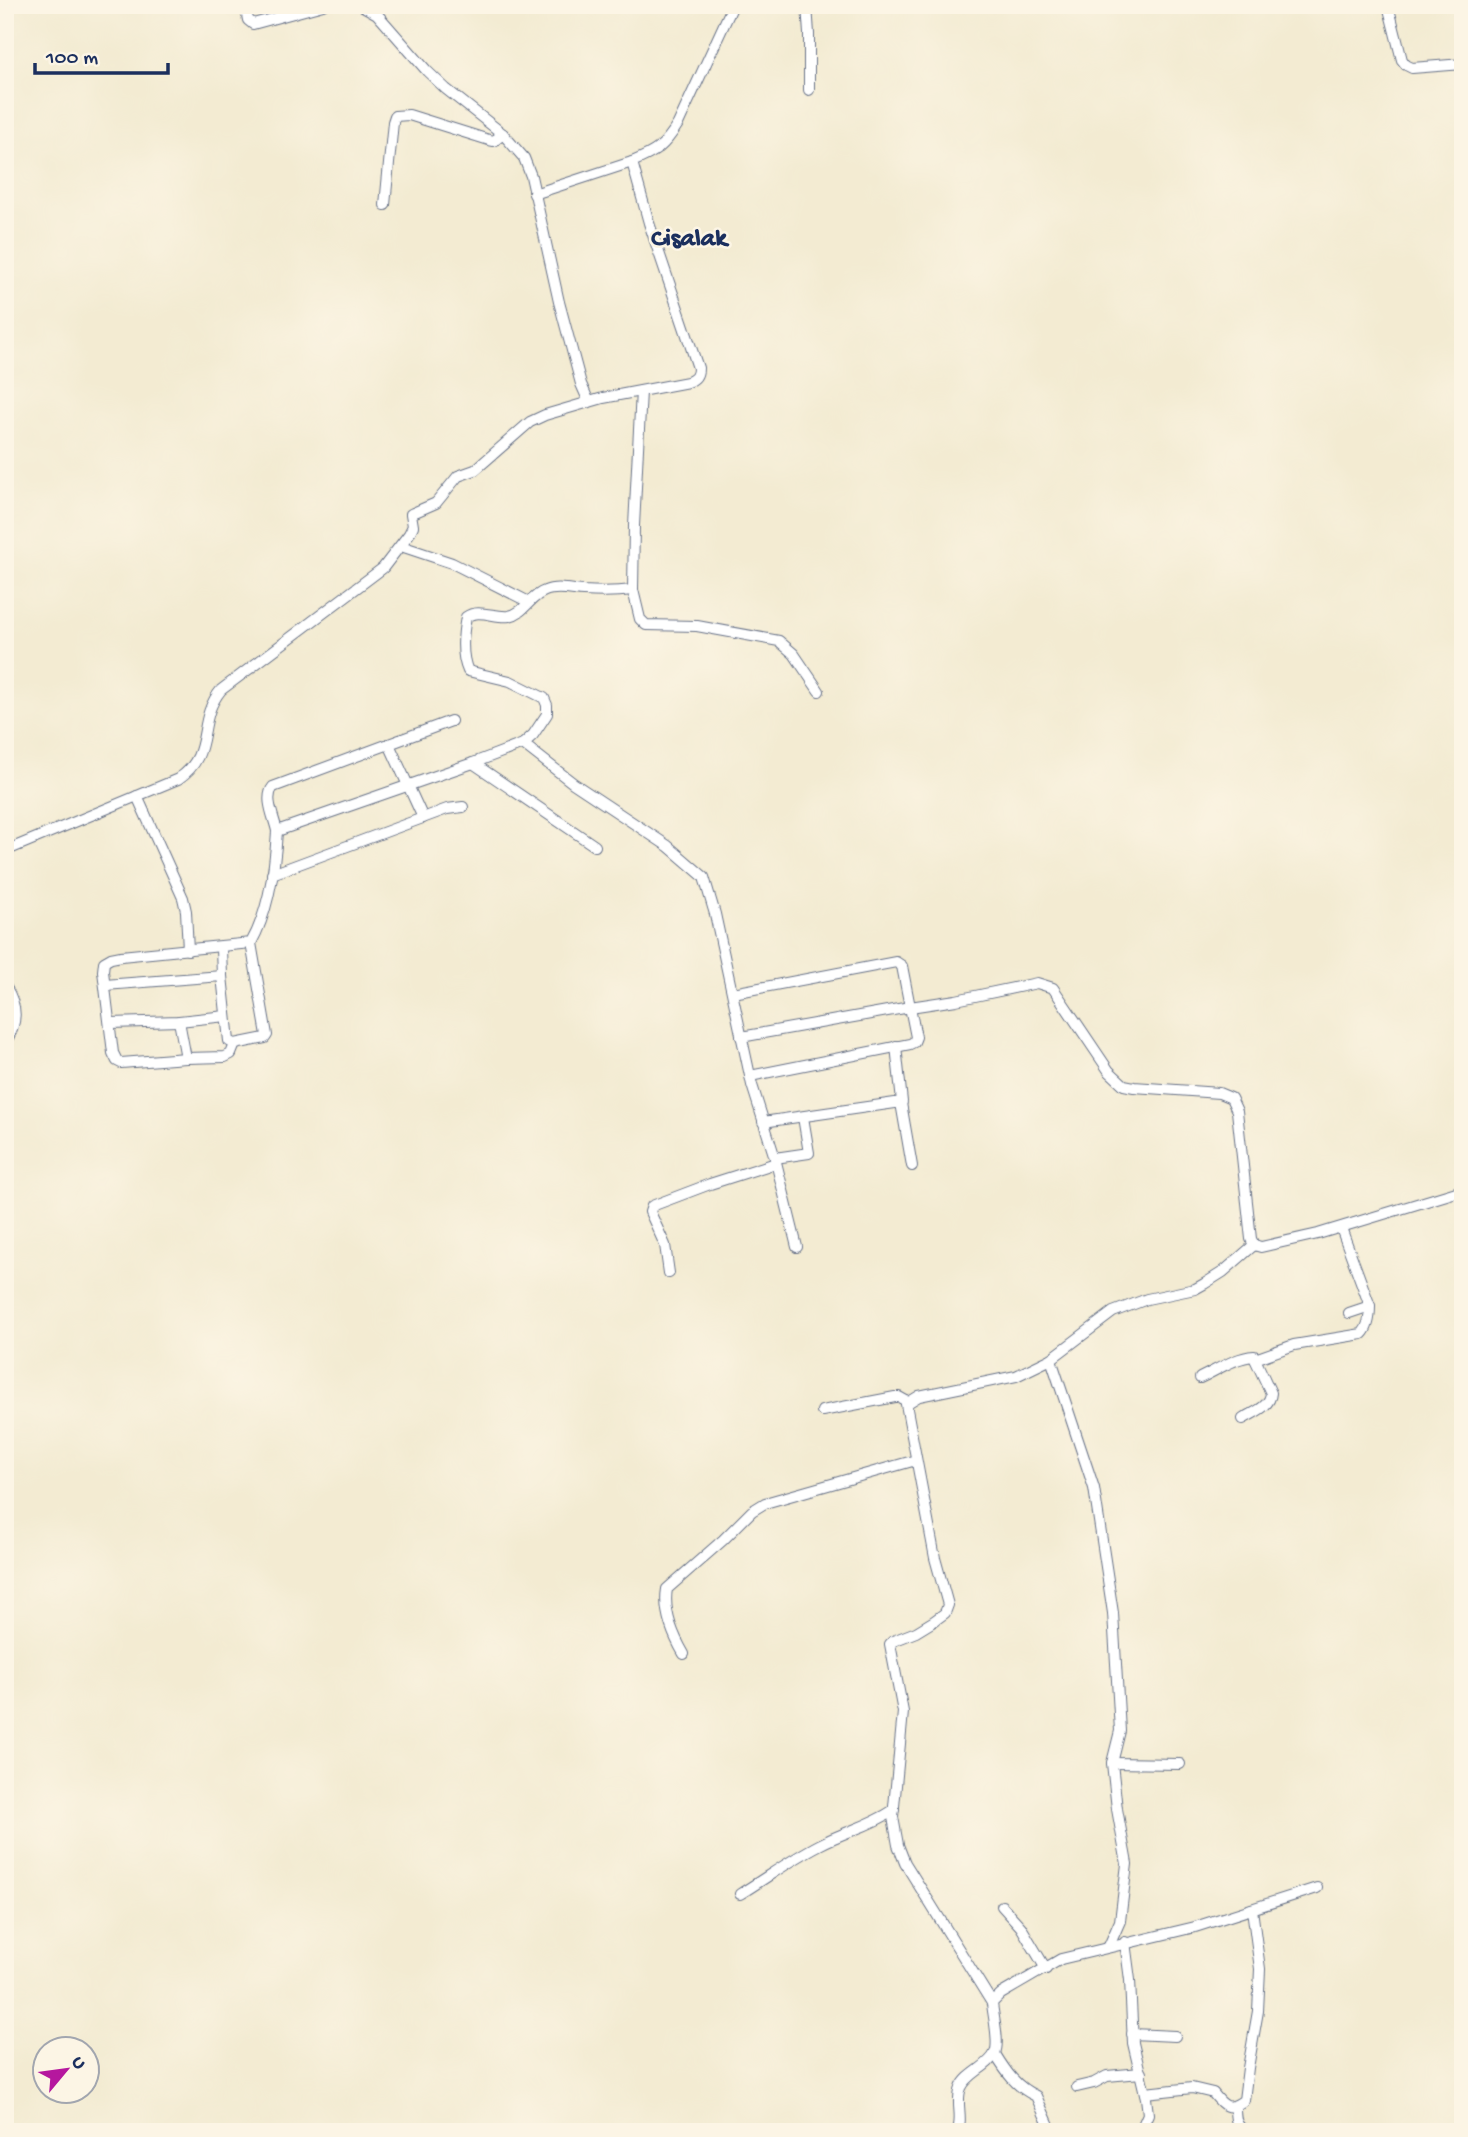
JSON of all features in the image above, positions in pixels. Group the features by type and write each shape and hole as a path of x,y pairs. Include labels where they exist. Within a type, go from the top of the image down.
{"street":[{"path":"245,5 248,20 253,24 323,5"},
{"path":"361,5 377,14 446,89 503,134 524,158 531,176 559,302 589,402"},
{"path":"534,194 632,162 657,150 668,141 733,5"},
{"path":"807,5 809,90"},
{"path":"1388,5 1406,65 1412,68 1463,64"},
{"path":"384,205 395,116 409,115 494,141 503,134"},
{"path":"5,851 189,772 201,753 209,711 213,699 221,690 383,568 413,526 411,514 436,503 458,476 473,472 530,422 589,402 688,382 695,378 698,373 632,162"},
{"path":"641,391 633,590 640,619 646,625 697,626 779,641 794,654 819,691"},
{"path":"401,546 452,563 529,602"},
{"path":"277,831 473,763 523,744 533,735 547,714 544,698 510,681 468,671 466,668 465,622 470,614 511,615 522,611 544,591 556,589 617,592 633,590"},
{"path":"221,948 229,1041 234,1044 265,1038 267,1035 251,943 257,934 276,858 277,831 268,795 270,789 451,721"},
{"path":"389,744 424,818"},
{"path":"523,744 573,783 668,846 704,877 715,914 750,1076 797,1247"},
{"path":"473,763 595,846"},
{"path":"137,796 183,898 188,950"},
{"path":"272,874 454,807 463,807"},
{"path":"234,1044 231,1054 225,1057 121,1063 117,1061 113,1054 103,966 104,962 111,958 251,943"},
{"path":"733,993 896,962 902,967 916,1037 914,1042 750,1076"},
{"path":"105,985 222,976"},
{"path":"741,1037 956,1000 1037,983 1053,988 1109,1071 1124,1085 1219,1093 1227,1095 1234,1102 1251,1239 1254,1245 1265,1248 1341,1228 1463,1190"},
{"path":"5,986 13,1002 16,1017 12,1032 5,1043"},
{"path":"111,1023 179,1021 226,1016"},
{"path":"179,1021 186,1058"},
{"path":"896,1046 903,1100 901,1103 912,1166"},
{"path":"763,1122 901,1103"},
{"path":"669,1273 665,1245 650,1212 652,1206 775,1161 809,1153 803,1117"},
{"path":"1255,1359 1294,1345 1362,1334 1365,1331 1370,1306 1341,1228"},
{"path":"957,2132 962,2085 995,2054 997,2042 992,2003 905,1863 894,1825 902,1712 890,1644 934,1621 945,1613 948,1605 934,1558 906,1407 908,1402 919,1396 1010,1378 1051,1359 1107,1315 1147,1299 1195,1289 1223,1272 1254,1245"},
{"path":"1349,1313 1370,1306"},
{"path":"1200,1378 1230,1363 1254,1356 1271,1398 1266,1405 1243,1419"},
{"path":"1051,1359 1094,1488 1112,1614 1120,1731 1112,1763 1127,1864 1120,1921 1109,1946"},
{"path":"821,1411 895,1397 908,1402"},
{"path":"684,1654 673,1634 667,1589 752,1511 765,1503 916,1460"},
{"path":"1112,1763 1180,1764"},
{"path":"740,1894 818,1845 869,1825 894,1810"},
{"path":"992,2003 1001,1994 1061,1959 1195,1927 1317,1888"},
{"path":"1002,1906 1021,1927 1045,1969"},
{"path":"1145,2093 1201,2089 1213,2093 1221,2104 1226,2106 1235,2106 1246,2096 1258,2011 1260,1969 1252,1909"},
{"path":"1125,1942 1130,1980 1132,2035 1148,2114 1140,2132"},
{"path":"1132,2035 1175,2036"},
{"path":"995,2054 1006,2072 1024,2090 1036,2096 1052,2132"},
{"path":"1077,2087 1107,2076 1140,2073"},
{"path":"1235,2106 1236,2123 1247,2132"}],"district":[{"name":"Cisalak","path":"689,240"}]}
